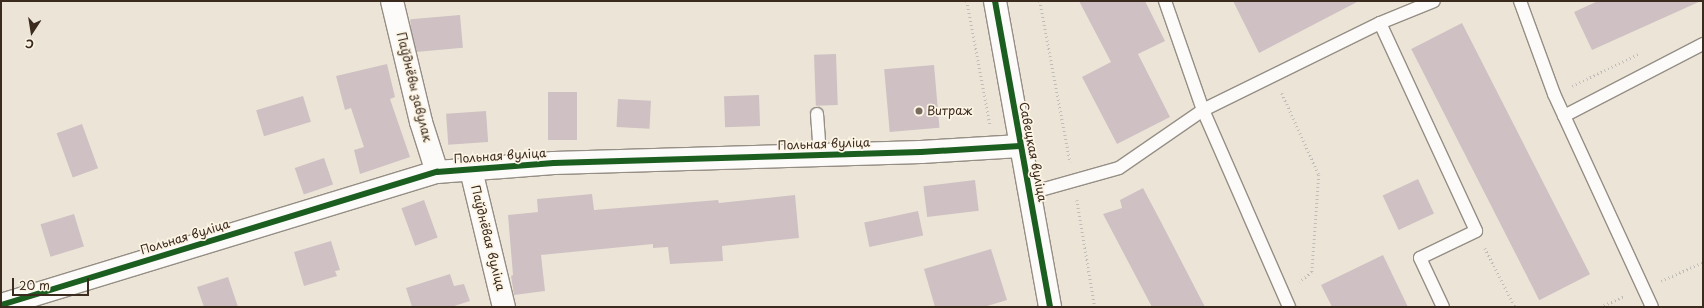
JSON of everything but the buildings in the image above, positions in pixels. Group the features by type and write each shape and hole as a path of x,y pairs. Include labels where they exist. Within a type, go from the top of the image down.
{"street":[{"name":"Паўднёвы завулак","path":"392,1 421,122 437,172"},
{"name":"Савецкая вуліца","path":"996,1 1020,146 1030,193 1050,307"},
{"name":"Польная вуліца","path":"1,305 437,172 554,164 820,155 1020,146"},
{"name":"Паўднёвая вуліца","path":"471,170 504,307"}],"lane":[{"path":"1165,1 1203,110 1288,307"},
{"path":"1030,193 1119,168 1203,110 1380,23 1434,1"},
{"path":"1520,1 1554,94 1652,307"},
{"path":"1380,23 1476,231 1420,258 1443,307"},
{"path":"1564,116 1703,44"},
{"path":"818,114 820,155"}],"path":[{"path":"1040,1 1095,307"},
{"path":"1554,94 1646,50"},
{"path":"1274,75 1320,175 1312,272 1298,284"},
{"path":"1476,231 1515,307"}],"cycle path":[{"path":"995,1 1050,307"},
{"path":"1,305 437,172 554,163 921,152 1020,146"}],"place":[{"name":"Витраж","path":"919,111"}]}
